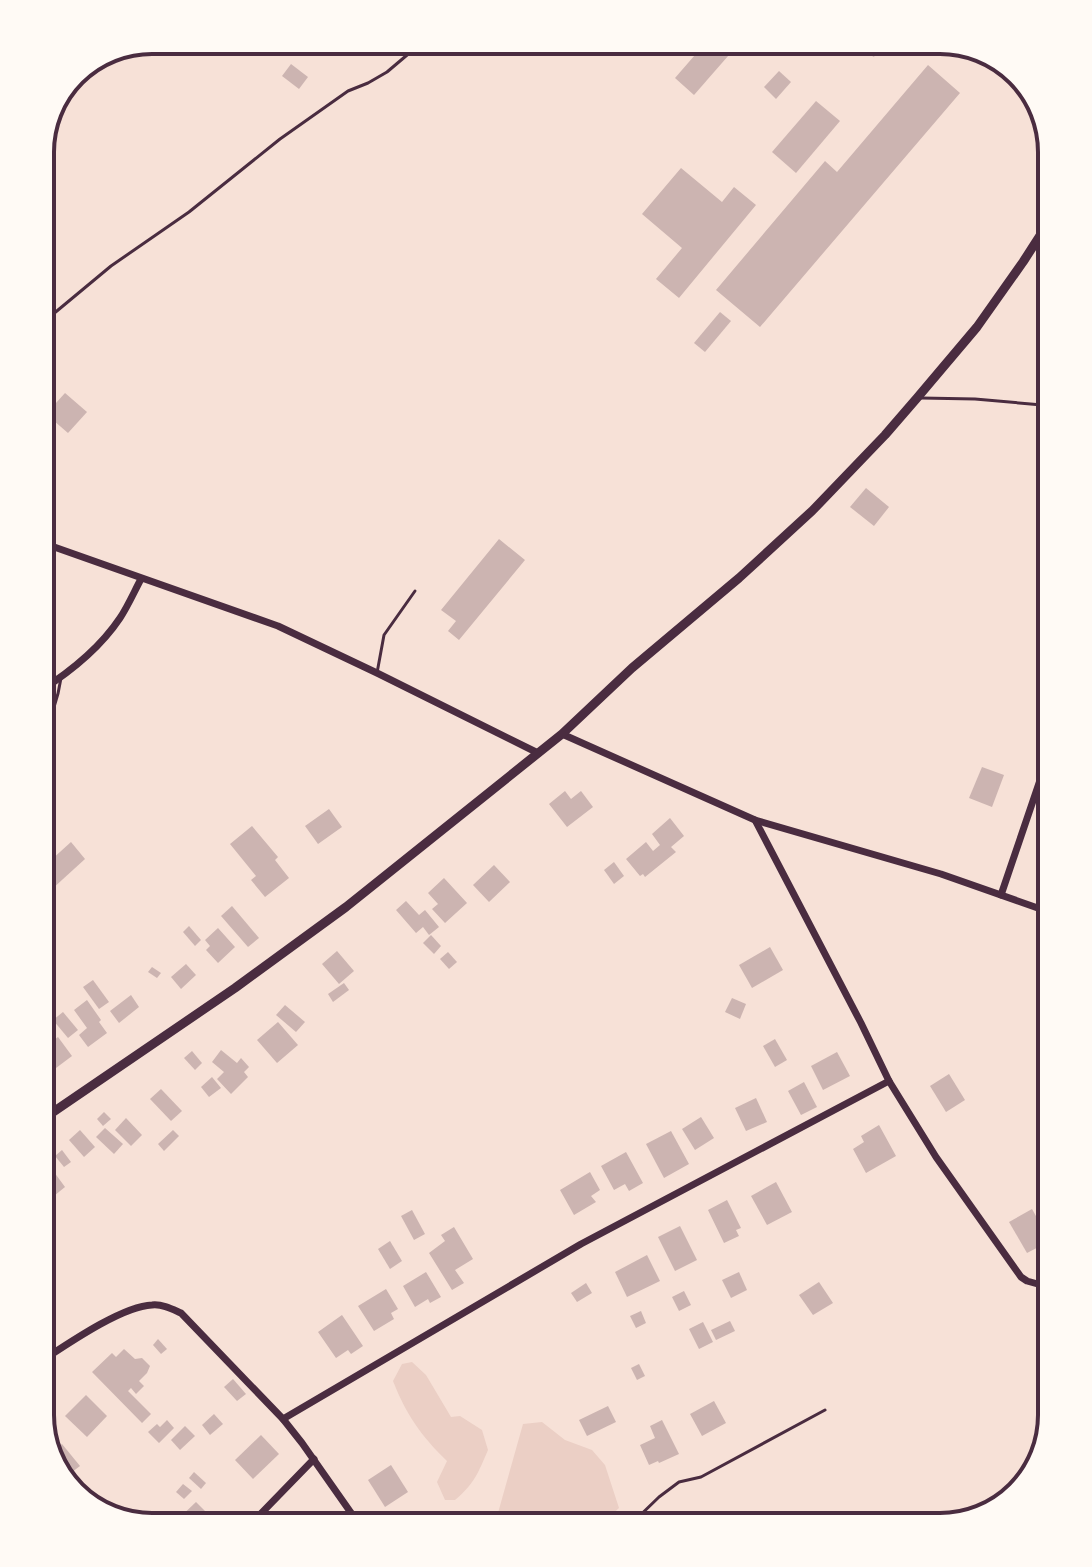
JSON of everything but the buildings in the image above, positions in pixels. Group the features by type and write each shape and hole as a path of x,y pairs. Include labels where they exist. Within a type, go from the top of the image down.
{"street":[{"path":"54,1111 235,988 333,916 562,734 632,668 739,578 812,511 917,398 977,327 1038,238"},
{"path":"54,547 278,626 538,753"},
{"path":"54,682 90,653 119,619 141,579"},
{"path":"562,734 755,820 941,874 1038,908"},
{"path":"1001,895 1038,786"},
{"path":"755,820 889,1081 936,1157 1014,1269 1027,1281 1038,1284"},
{"path":"283,1419 581,1244 889,1081"},
{"path":"54,1353 98,1325 134,1309 150,1305 166,1306 181,1313 283,1419 351,1513"},
{"path":"262,1513 314,1459"}],"lane":[{"path":"54,313 111,266 189,212 280,139 348,91 387,72 408,54"},
{"path":"917,398 1038,405"},
{"path":"377,673 384,635 415,591"},
{"path":"54,707 61,678"},
{"path":"642,1513 679,1482 701,1477 825,1410"}],"shaded area":[{"path":"412,1362 426,1375 451,1417 460,1416 482,1430 488,1450 475,1477 455,1500 445,1500 437,1482 447,1461 415,1424 393,1381 402,1364"},
{"path":"542,1422 565,1440 592,1450 605,1465 619,1508 614,1513 498,1513 523,1424"}]}
